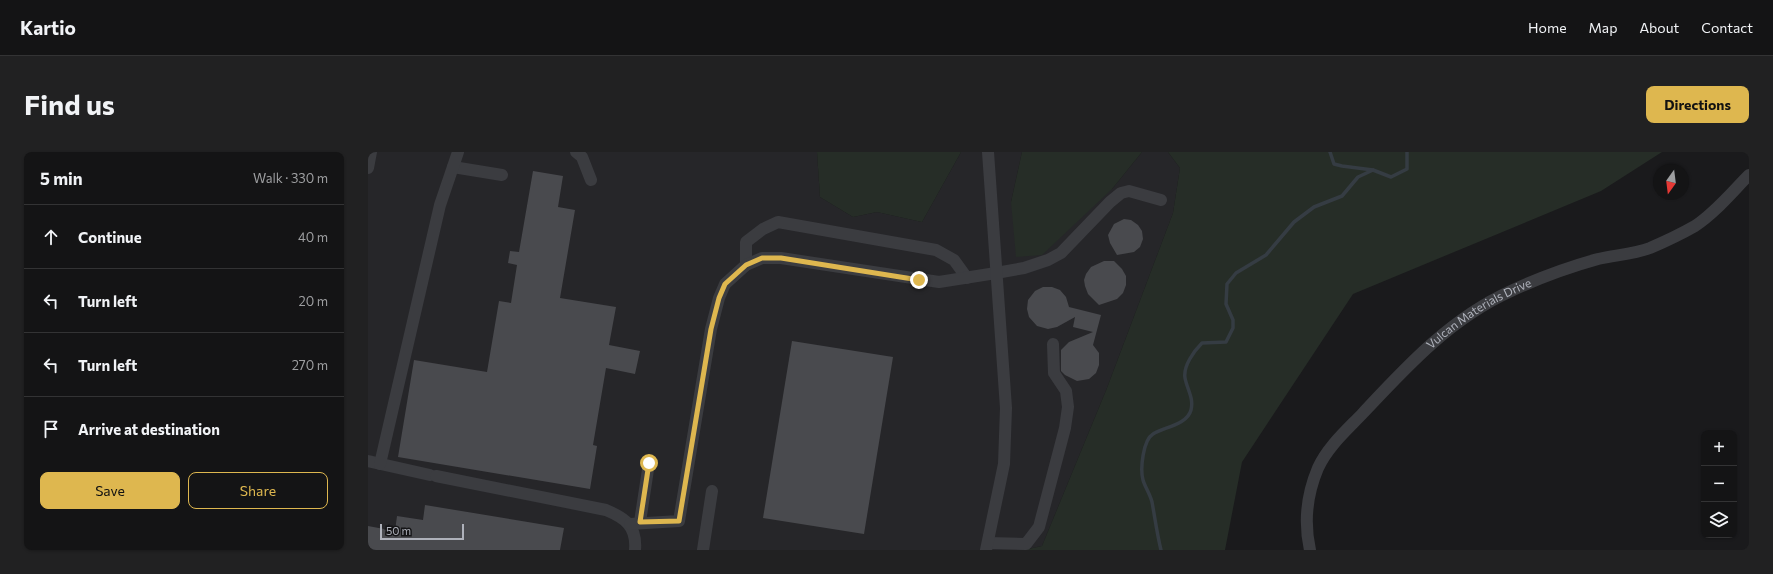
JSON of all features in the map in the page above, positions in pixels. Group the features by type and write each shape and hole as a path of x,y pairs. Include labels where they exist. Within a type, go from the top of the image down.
{"street":[{"path":"368,168 371,152"},
{"path":"458,152 440,205 374,462 433,476 606,510 635,523 679,521 711,329 719,298 725,284 746,265 762,258 781,258 919,280 939,282 967,278 1024,268 1048,260 1060,253 1110,202 1121,193 1129,191 1161,200"},
{"path":"576,152 582,157 591,180"},
{"path":"988,152 1006,408 1004,464 987,547 1026,544 1039,527 1065,428 1068,406 1066,392 1054,373 1054,344"},
{"path":"453,167 502,175"},
{"name":"Vulcan Materials Drive","path":"1310,550 1307,536 1308,498 1319,467 1335,442 1402,371 1448,328 1478,308 1510,291 1546,276 1598,259 1650,248 1695,226 1719,206 1749,175"},
{"path":"746,265 746,242 763,229 778,222 936,250 954,260 967,278"},
{"path":"635,550 635,523 649,463"},
{"path":"703,550 712,491"}],"shaded area":[{"path":"368,152 817,152 820,197 853,217 877,212 922,222 961,152 1022,152 1011,202 1112,189 1142,152 1168,152 1180,168 1173,213 1107,388 1042,546 1024,550 368,550"},
{"path":"817,152 961,152 922,222 877,212 853,217 820,197"},
{"path":"1022,152 1142,152 1112,189 1042,255 1016,257 1011,202"},
{"path":"1168,152 1662,152 1601,191 1353,294 1242,462 1225,550 1024,550 1042,546 1107,388 1173,213 1180,168"}],"building":[{"path":"533,171 563,176 558,207 575,210 560,298 616,307 609,345 640,351 635,374 606,368 593,445 597,446 590,489 398,457 414,360 487,372 499,301 511,303 517,265 508,263 510,251 519,252"},
{"path":"1124,219 1131,220 1138,225 1142,231 1143,239 1140,247 1134,252 1117,255 1110,243 1108,235 1114,224"},
{"path":"1104,261 1114,261 1122,269 1126,276 1126,285 1123,293 1117,299 1099,305 1088,294 1084,280 1091,267"},
{"path":"1043,287 1052,287 1060,290 1066,297 1069,307 1101,315 1093,345 1099,353 1099,365 1096,373 1089,379 1077,381 1065,375 1061,371 1061,350 1069,342 1093,332 1073,327 1075,317 1057,327 1048,329 1037,326 1029,317 1027,309 1028,300 1035,291"},
{"path":"792,341 893,357 864,534 763,518"},
{"path":"425,505 564,528 560,550 368,550 368,526 395,531 397,516 423,520"}],"waterway":[{"path":"1330,152 1334,164 1373,170 1391,177 1407,169 1407,152"},
{"path":"1161,550 1152,502 1142,475 1143,455 1147,442 1153,434 1175,425 1189,415 1192,401 1186,382 1185,373 1187,364 1196,350 1202,343 1226,342 1233,328 1233,320 1226,304 1227,284 1236,273 1266,255 1294,222 1314,207 1342,196 1358,177 1373,170"}],"route":[{"path":"649,463 640,522 679,521 711,329 719,298 725,284 746,265 762,258 781,258 919,280"}]}
